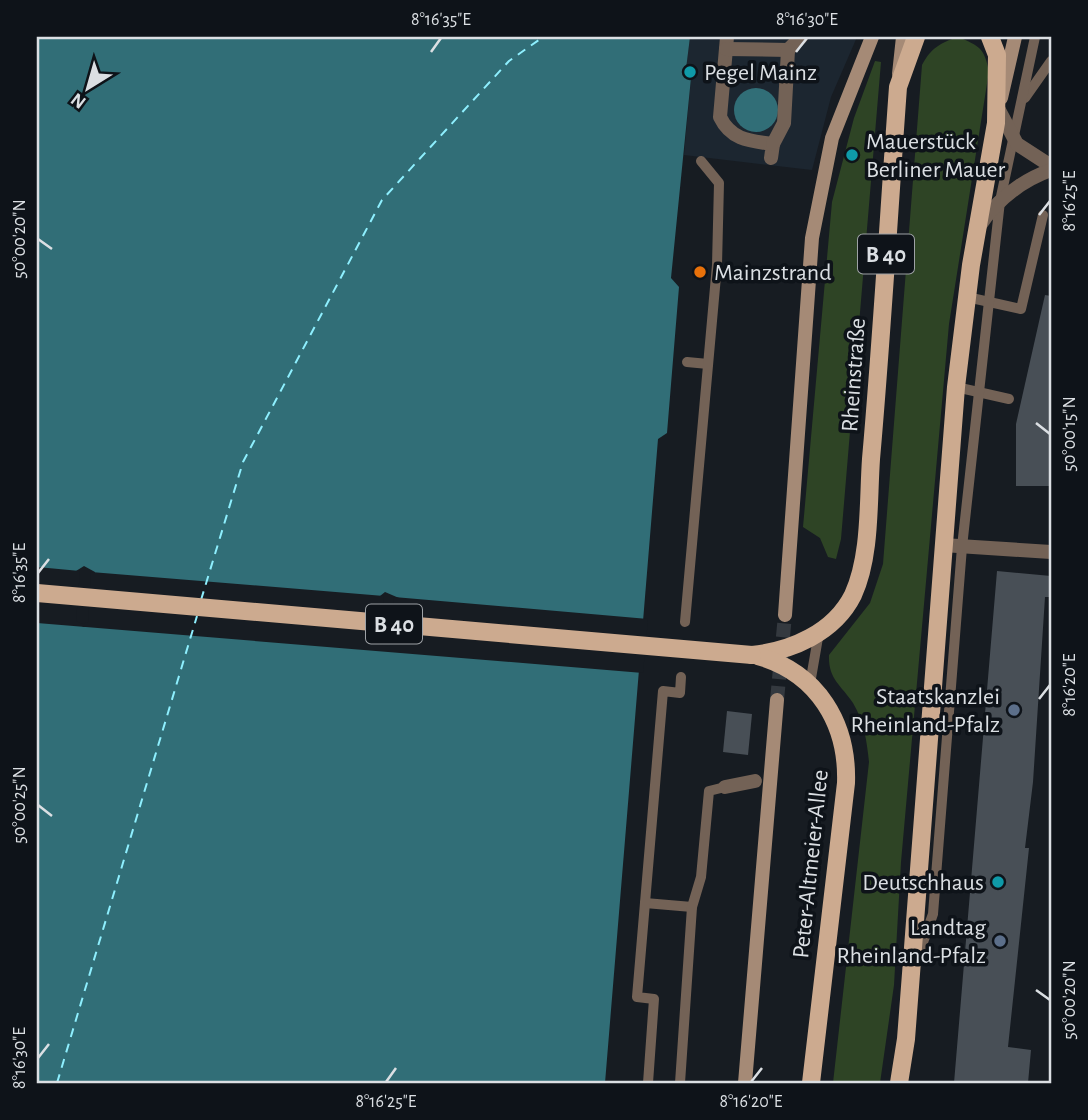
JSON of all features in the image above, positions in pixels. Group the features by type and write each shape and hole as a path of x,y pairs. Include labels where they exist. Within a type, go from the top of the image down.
{"main road":[{"name":"Rheinstraße","path":"785,615 814,225 832,138 872,37"},
{"path":"898,87 903,37"},
{"name":"Rheinstraße","path":"752,654 784,650 819,632 852,597 859,578 864,550 898,87 916,37"},
{"path":"990,37 997,55 997,117"},
{"path":"900,1082 956,387 977,230 997,117 1015,37"},
{"name":"B 40","path":"37,593 752,654"},
{"name":"Peter-Altmeier-Allee","path":"752,654 783,665 810,684 832,712 839,728 846,764 811,1083"},
{"name":"Peter-Altmeier-Allee","path":"745,1083 777,700"}],"street":[{"path":"788,50 727,43 720,117 738,138 772,151 784,123 788,50 800,37"},
{"path":"997,117 1026,153 1051,168"},
{"path":"977,230 1000,201 1028,180 1051,168"},
{"path":"943,545 1051,552"},
{"path":"725,787 755,781"}],"lane":[{"path":"910,979 933,914 962,547 1000,201 1024,100 1035,37"},
{"path":"1024,100 1051,61"},
{"path":"685,622 702,463 717,265 719,183 701,161"},
{"path":"967,297 1021,309 1043,215"},
{"path":"687,362 708,364"},
{"path":"956,387 1009,399"},
{"path":"810,684 819,632"},
{"path":"648,1083 653,999 637,998 663,691 680,692 681,677"},
{"path":"680,1083 692,907 701,877 709,791 725,787"},
{"path":"645,903 692,907"}],"shaded area":[{"path":"690,37 857,37 831,97 812,170 684,155 691,78 685,77"}],"green space":[{"path":"958,37 980,49 989,71 949,324 901,862 894,985 880,1083 833,1083 869,762 860,717 833,676 829,655 870,603 883,564 922,65 937,47"},
{"path":"875,61 881,62 841,539 836,559 828,557 820,538 803,527 832,202 854,118"}],"water":[{"path":"37,37 690,37 685,77 691,78 671,278 679,287 667,433 658,439 605,1083 37,1083","holes":["84,566 95,572 92,623 84,627 72,622 76,571","385,592 399,598 395,648 391,650 376,645 380,596"]},
{"path":"756,88 765,89 772,94 777,101 777,119 772,126 765,131 756,132 747,131 740,126 735,119 734,110 735,101 740,94 747,89"}],"pier":[{"path":"37,567 80,571 76,621 82,624 88,622 91,572 384,596 380,644 387,647 393,645 394,597 648,619 643,673 37,623"}],"building":[{"path":"1045,295 1051,296 1051,486 1016,486 1016,424"},
{"path":"997,571 1051,576 1051,597 1045,597 1033,782 1025,848 1029,848 1008,1047 1031,1050 1028,1083 954,1083"},
{"path":"727,711 752,714 748,755 723,752"}],"ferry route":[{"path":"201,600 243,462 382,200 509,61 543,37"},
{"path":"57,1083 197,616"}],"tunnel":[{"path":"777,700 785,615"}],"place":[{"name":"Pegel Mainz","path":"690,72"},
{"name":"Mauerstück Berliner Mauer","path":"852,155"},
{"name":"Mainzstrand","path":"700,272"},
{"name":"Staatskanzlei Rheinland-Pfalz","path":"1014,710"},
{"name":"Deutschhaus","path":"998,882"},
{"name":"Landtag Rheinland-Pfalz","path":"1000,941"}]}
